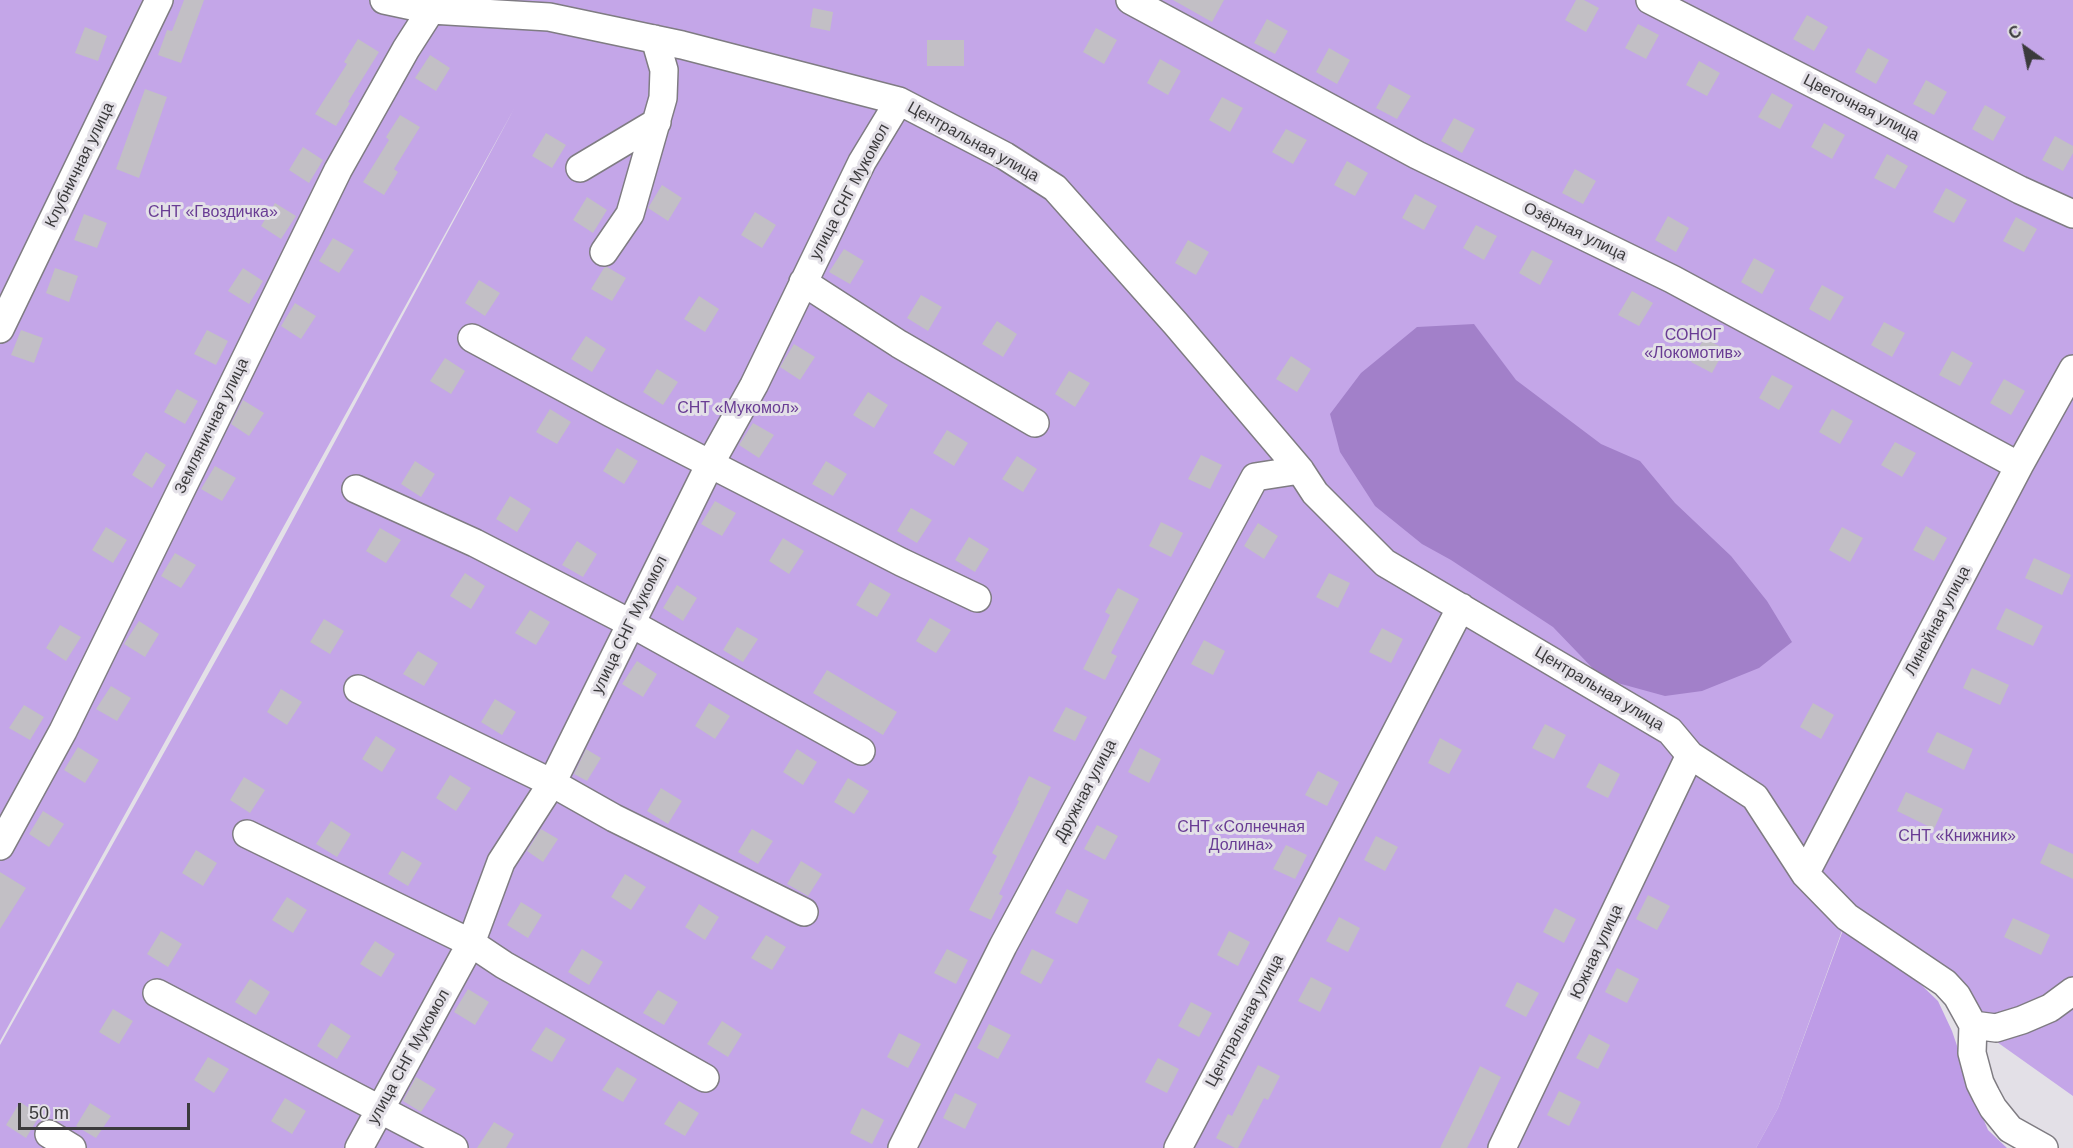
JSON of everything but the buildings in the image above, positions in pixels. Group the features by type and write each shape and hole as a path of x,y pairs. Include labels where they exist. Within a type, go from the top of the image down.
{"street":[{"name":"Клубничная улица","path":"0,329 159,0"},
{"name":"Центральная улица","path":"384,0 431,10 549,17 655,39 899,101 1005,156 1055,188 1176,324 1300,470 1315,493 1385,563 1670,731 1690,754 1755,797 1806,874 1847,917 1945,983 1957,996 1973,1025 1972,1053 1980,1083 1993,1108 2010,1129 2044,1148"},
{"name":"Озёрная улица","path":"1130,0 1417,155 1672,279 2019,466"},
{"name":"Цветочная улица","path":"1650,0 2020,190 2073,214"},
{"name":"Земляничная улица","path":"0,846 63,731 338,170 406,49 431,10"},
{"path":"604,252 630,214 663,98 664,70 655,39"},
{"name":"улица СНГ Мукомол","path":"359,1148 471,943 501,862 552,783 710,464 754,385 862,162 899,101"},
{"path":"580,168 657,122"},
{"path":"803,282 899,344 1035,423"},
{"path":"472,338 710,464 977,598"},
{"name":"Линейная улица","path":"1806,874 2019,466 2073,369"},
{"name":"Дружная улица","path":"902,1148 1003,946 1255,477 1300,470"},
{"path":"356,489 475,543 632,624 861,751"},
{"name":"Центральная улица","path":"1178,1148 1322,877 1461,607"},
{"path":"358,689 552,783 654,839 804,912"},
{"name":"Южная улица","path":"1502,1148 1690,754"},
{"path":"247,834 471,943 504,965 705,1078"},
{"path":"1973,1025 1996,1028 2022,1020 2050,1008 2073,991"},
{"path":"157,993 454,1148"},
{"path":"49,1134 72,1148"}],"green space":[{"path":"0,0 2073,0 2073,1096 1973,1025 1929,973 1874,919 1809,876 1847,917 1778,1108 1756,1148 0,1148 0,1045 249,601 515,107 0,1041"}],"shaded area":[{"path":"1474,324 1516,380 1601,444 1640,461 1675,503 1731,556 1767,601 1792,642 1759,668 1702,691 1665,696 1603,679 1553,627 1451,560 1422,544 1375,506 1340,452 1330,414 1361,373 1417,327"},
{"path":"1843,930 1873,947 1913,977 1938,1001 1952,1031 1988,1130 2007,1148 1756,1148 1778,1108"}],"park label":[{"name":"СНТ «Гвоздичка»","path":"213,213"},
{"name":"СОНОГ «Локомотив»","path":"1693,345"},
{"name":"СНТ «Мукомол»","path":"738,409"},
{"name":"СНТ «Солнечная Долина»","path":"1241,837"},
{"name":"СНТ «Книжник»","path":"1957,837"}]}
